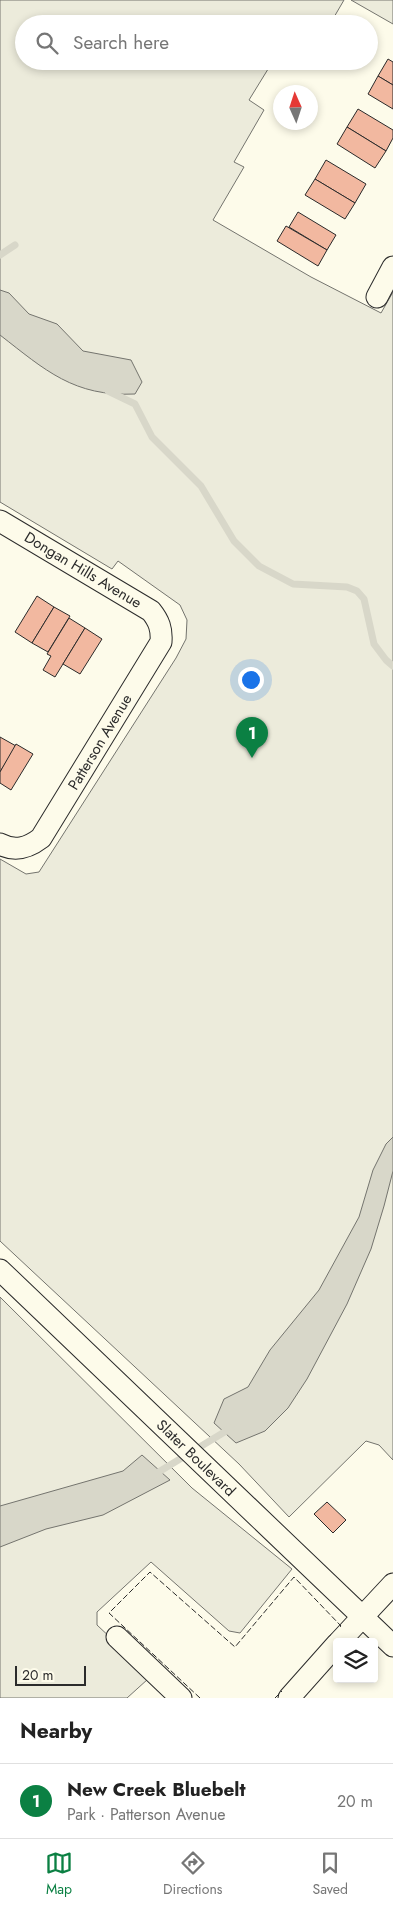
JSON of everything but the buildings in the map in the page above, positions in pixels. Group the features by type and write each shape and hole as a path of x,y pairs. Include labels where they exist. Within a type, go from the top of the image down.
{"street":[{"path":"377,297 393,267"},
{"name":"Dongan Hills Avenue","path":"0,521 151,611 160,626"},
{"name":"Patterson Avenue","path":"0,844 13,848 23,848 32,845 41,838 161,642 160,626"},
{"name":"Slater Boulevard","path":"0,1270 393,1646"},
{"path":"342,1638 393,1584"},
{"path":"117,1637 180,1698"},
{"path":"289,1698 333,1649"}],"shaded area":[{"path":"0,0 344,0 335,15 15,15 15,70 267,70 249,100 264,110 234,162 244,167 213,220 311,277 381,313 393,292 393,1460 379,1445 366,1441 289,1517 239,1464 0,1241 0,859 26,874 39,872 176,658 186,639 187,620 180,605 118,561 112,569 0,502"},
{"path":"351,0 393,0 393,24"},
{"path":"0,290 9,293 29,314 57,324 83,351 131,360 142,382 135,394 114,394 77,386 46,370 16,348 0,335"},
{"path":"393,1137 393,1171 384,1206 371,1249 347,1304 307,1379 288,1408 265,1431 236,1443 214,1423 224,1399 248,1387 270,1350 319,1290 359,1217 373,1170 386,1144"},
{"path":"0,1297 192,1488 292,1569 240,1633 229,1631 151,1562 97,1612 97,1625 144,1669 148,1679 127,1698 0,1698"},
{"path":"142,1455 170,1480 103,1515 46,1529 0,1547 0,1506 123,1471"}],"waterway":[{"path":"0,255 15,245"},
{"path":"108,391 135,404 152,437 201,486 234,541 259,566 293,584 347,587 357,591 364,599 374,644 393,666"},
{"path":"152,1476 231,1428"}],"fence":[{"path":"200,1698 109,1613 150,1572 235,1647 294,1577 341,1626 339,1628"},
{"path":"275,1698 282,1691"}],"place":[{"name":"New Creek Bluebelt","path":"252,758"}]}
